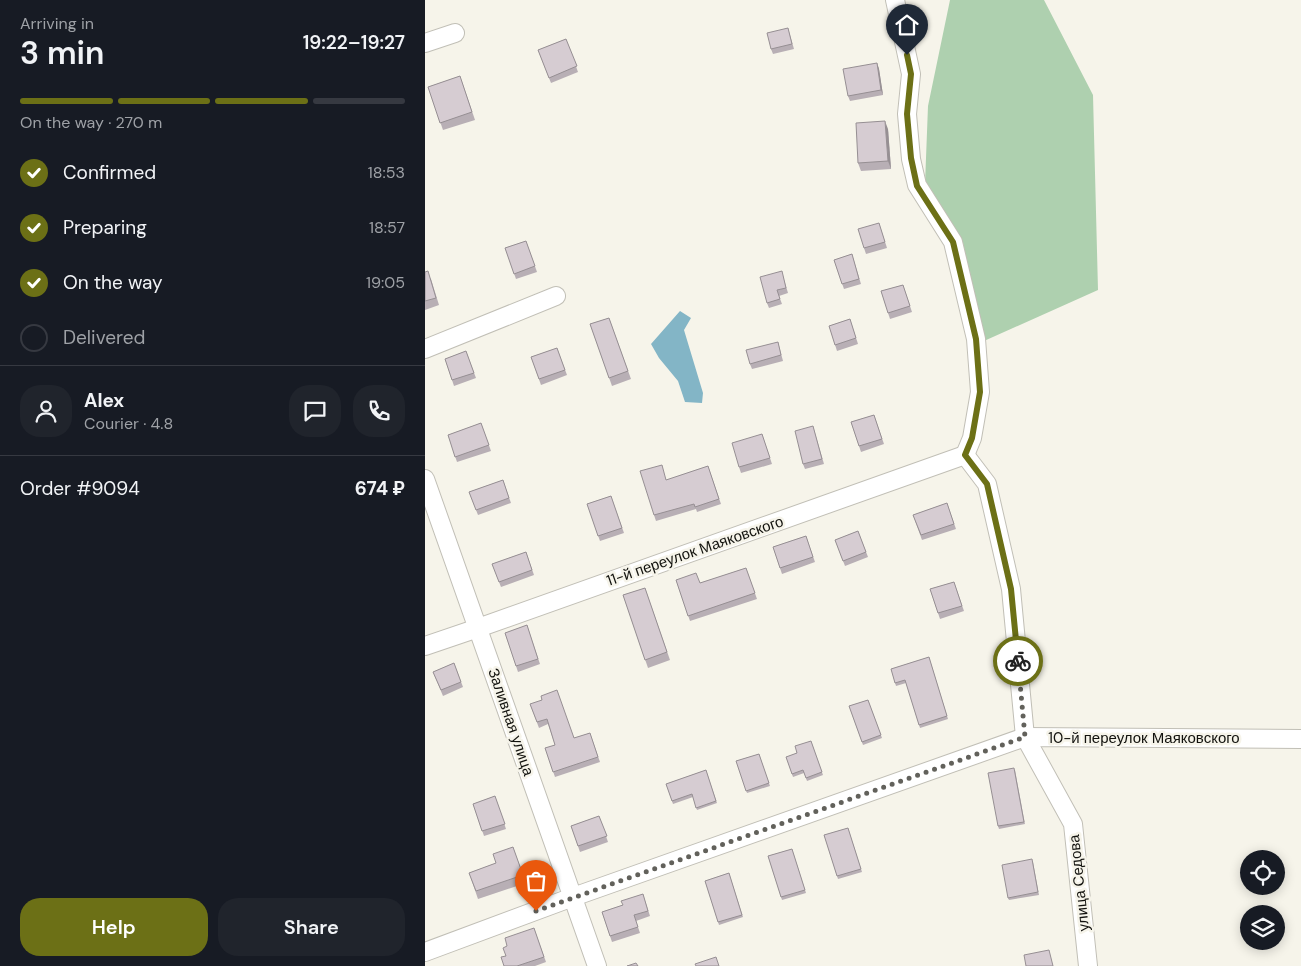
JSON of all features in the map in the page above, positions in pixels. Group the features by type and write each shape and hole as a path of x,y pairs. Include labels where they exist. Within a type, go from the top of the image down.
{"street":[{"path":"895,0 911,74 907,114 911,158 917,186 953,242 976,339 980,392 972,438 965,455"},
{"path":"425,43 455,33"},
{"path":"425,349 557,296"},
{"name":"11-й переулок Маяковского","path":"425,646 965,455"},
{"name":"улица Седова","path":"965,455 987,484 1011,589 1025,737 1073,824 1088,966"},
{"name":"Заливная улица","path":"425,479 597,966"},
{"name":"10-й переулок Маяковского","path":"425,952 573,897 1025,737 1301,739"}],"green space":[{"path":"950,0 1044,0 1093,95 1098,290 984,341 963,243 925,184 928,106"}],"water":[{"path":"680,311 691,318 684,330 703,393 702,403 685,402 678,381 659,358 651,344"}],"building":[{"path":"788,28 792,44 771,49 767,33"},
{"path":"566,39 577,66 549,78 538,50"},
{"path":"877,63 881,90 848,96 843,69"},
{"path":"460,76 472,112 440,123 428,87"},
{"path":"885,121 888,161 858,163 856,123"},
{"path":"879,223 885,242 864,248 858,229"},
{"path":"526,241 535,266 514,274 505,248"},
{"path":"852,254 859,279 842,284 834,260"},
{"path":"428,271 436,298 425,301 425,272"},
{"path":"782,271 786,288 777,290 780,299 767,303 760,277"},
{"path":"903,285 910,306 888,313 881,291"},
{"path":"609,318 628,371 609,378 590,324"},
{"path":"850,319 856,338 835,345 829,326"},
{"path":"778,342 781,355 750,364 746,350"},
{"path":"557,348 565,370 539,379 531,357"},
{"path":"466,351 474,373 452,380 445,359"},
{"path":"874,415 882,439 859,446 851,422"},
{"path":"481,423 489,445 455,457 448,435"},
{"path":"813,426 822,459 803,464 795,431"},
{"path":"762,434 770,458 739,467 732,443"},
{"path":"662,465 666,480 708,466 719,499 695,507 694,504 654,515 640,471"},
{"path":"503,480 509,498 476,510 469,492"},
{"path":"611,496 622,528 598,536 587,504"},
{"path":"947,503 954,524 921,535 913,515"},
{"path":"858,531 866,552 843,561 835,540"},
{"path":"806,536 813,557 780,568 773,547"},
{"path":"526,552 532,570 499,582 492,564"},
{"path":"746,568 755,593 688,616 676,580 696,573 700,583"},
{"path":"954,582 962,606 938,613 930,589"},
{"path":"645,588 667,652 645,660 623,595"},
{"path":"527,625 538,659 516,666 505,633"},
{"path":"929,657 947,716 919,725 905,680 895,683 891,669"},
{"path":"454,663 461,682 441,690 433,672"},
{"path":"557,690 574,738 590,733 598,757 553,772 545,748 555,745 547,719 537,722 530,704 542,700 541,696"},
{"path":"868,700 881,735 862,742 849,706"},
{"path":"811,741 822,772 806,778 803,770 792,774 786,757 797,753 795,746"},
{"path":"759,754 769,783 746,791 736,761"},
{"path":"1014,768 1024,822 998,826 988,773"},
{"path":"706,770 716,801 696,808 692,794 672,801 666,784"},
{"path":"495,796 505,824 482,831 473,804"},
{"path":"599,816 607,836 578,846 571,826"},
{"path":"848,828 861,869 837,876 824,835"},
{"path":"513,847 523,875 476,891 469,873 496,863 493,854"},
{"path":"792,849 805,890 781,897 768,856"},
{"path":"1032,859 1038,892 1008,898 1002,865"},
{"path":"729,873 742,915 718,922 705,881"},
{"path":"643,894 648,911 634,915 638,927 610,936 602,912 623,905 621,901"},
{"path":"534,928 544,957 517,966 504,966 501,957 506,956 503,948 507,946 505,938"},
{"path":"1049,950 1053,966 1026,966 1024,955"},
{"path":"716,957 719,966 696,966 695,964"},
{"path":"636,963 638,966 627,966"}],"way so far":[{"path":"536,911 1025,737 1018,661"}],"route":[{"path":"907,55 911,74 907,114 911,158 917,186 953,242 976,339 980,392 972,438 965,455 987,484 1011,589 1018,661"}]}
